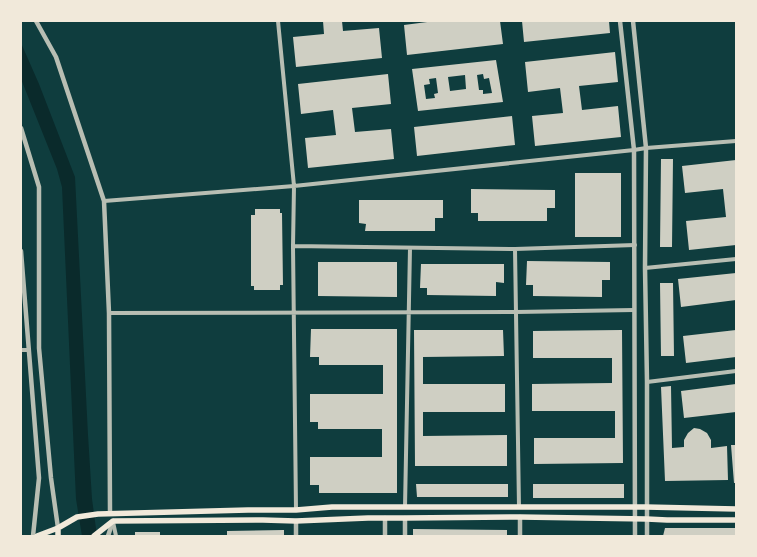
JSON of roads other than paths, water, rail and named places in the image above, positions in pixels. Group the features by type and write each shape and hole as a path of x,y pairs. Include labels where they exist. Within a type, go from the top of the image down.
{"main road":[{"path":"37,536 58,528 77,516 110,513 296,510 332,507 405,508 519,506 736,508"},
{"path":"95,535 113,521 296,521 368,518 520,517 736,520"},
{"path":"58,528 58,536"}],"street":[{"path":"36,21 56,57 104,201 109,314 110,513"},
{"path":"278,21 294,186 293,246 296,510"},
{"path":"620,21 634,150 635,536"},
{"path":"633,21 646,148 645,268 647,536"},
{"path":"21,128 39,186 39,348 51,478 58,528"},
{"path":"104,201 294,186 646,148 736,141"},
{"path":"293,246 514,249 635,245"},
{"path":"405,508 410,248"},
{"path":"514,249 519,506"},
{"path":"21,251 39,478 33,536"},
{"path":"645,268 736,259"},
{"path":"109,314 634,310"},
{"path":"21,350 29,350"},
{"path":"647,382 736,371"},
{"path":"520,517 520,536"},
{"path":"385,518 385,536"},
{"path":"405,518 405,536"},
{"path":"108,536 113,521"},
{"path":"113,521 116,536"},
{"path":"296,521 296,536"}],"water":[{"path":"21,43 39,84 75,177 88,435 92,499 97,536 82,536 76,499 62,187 57,169 21,79"}]}
